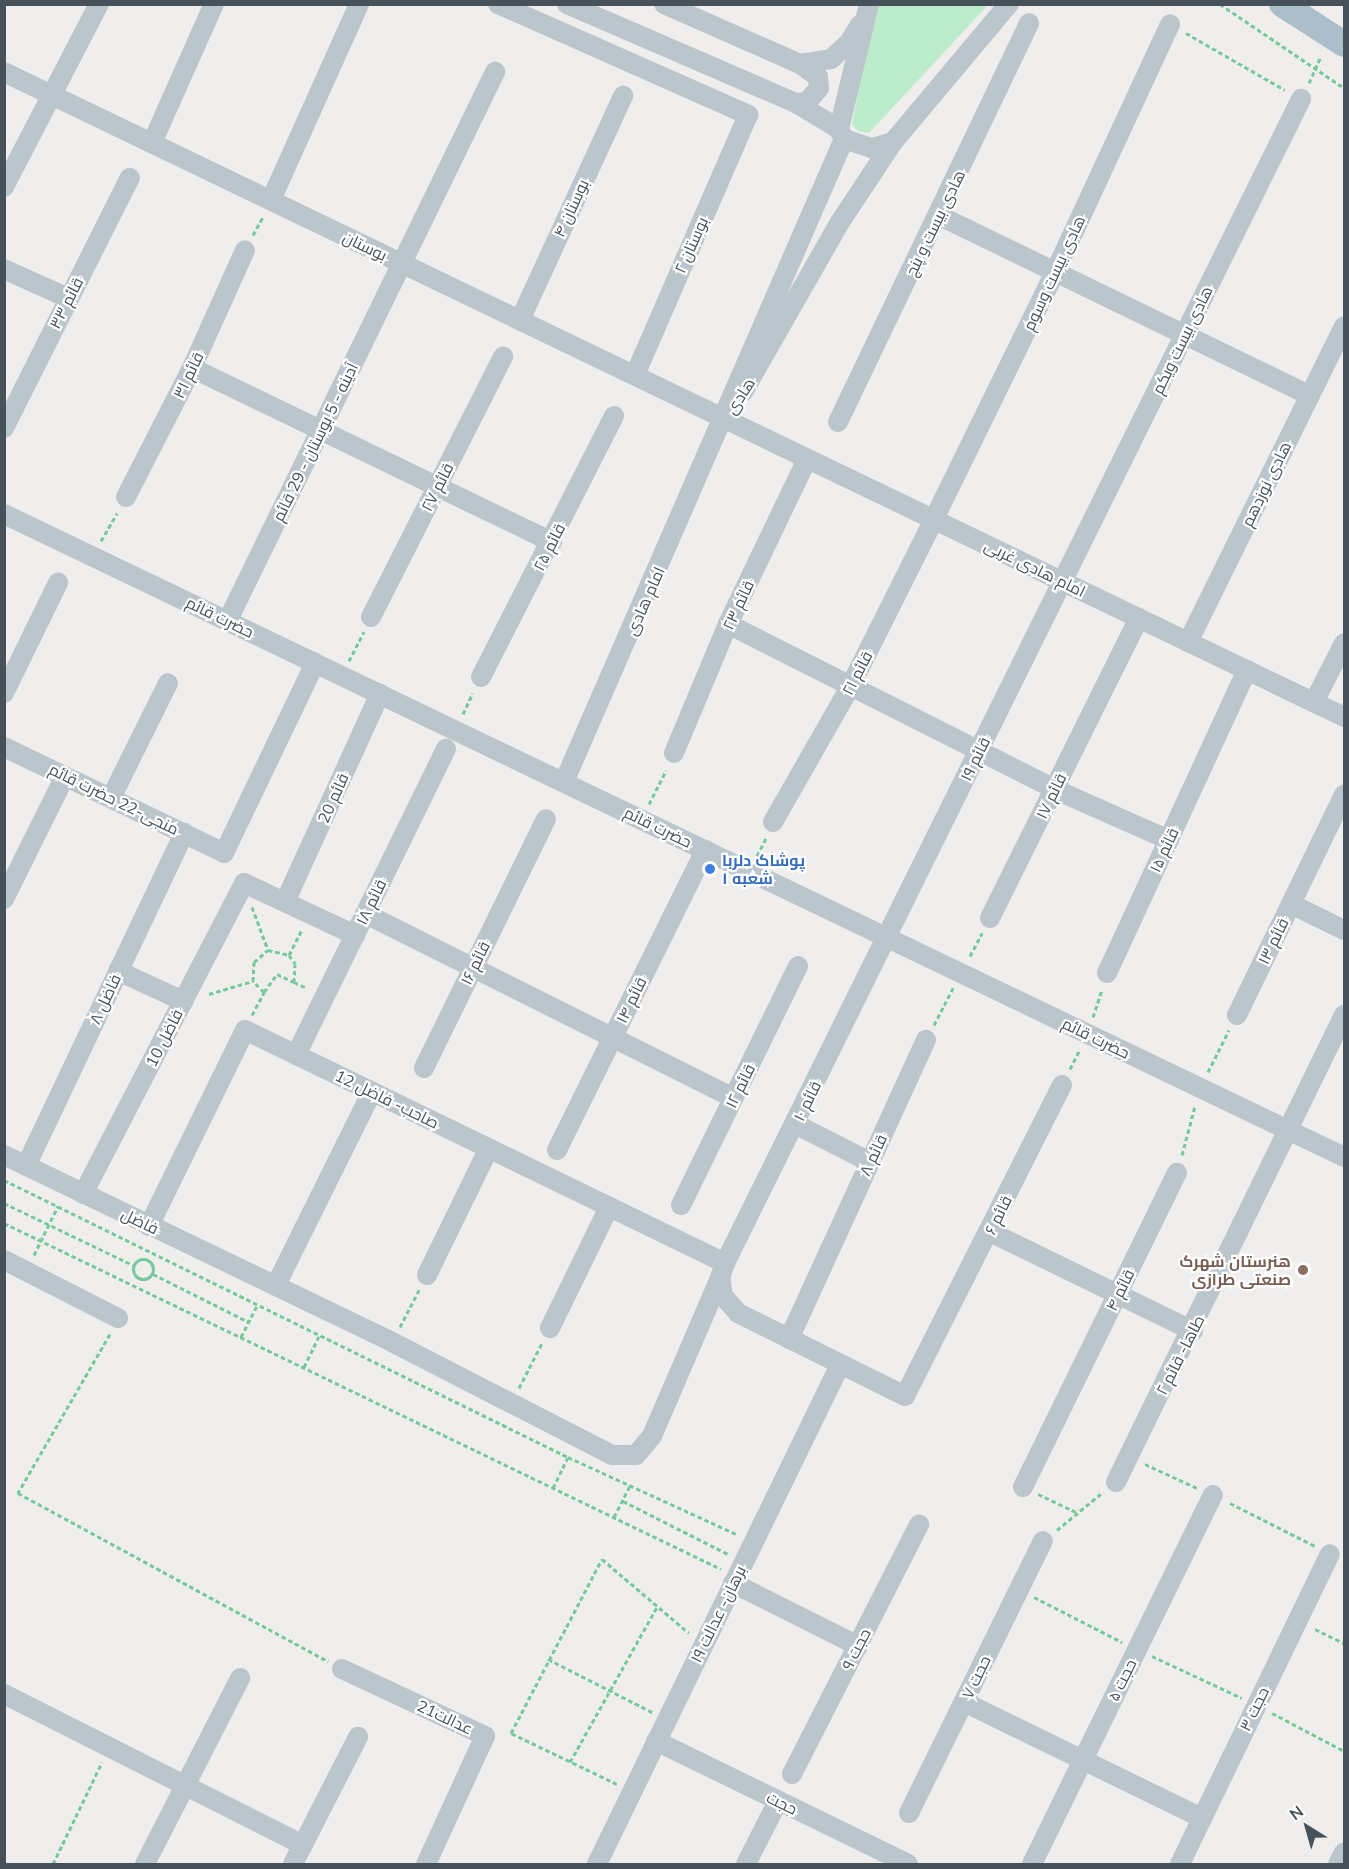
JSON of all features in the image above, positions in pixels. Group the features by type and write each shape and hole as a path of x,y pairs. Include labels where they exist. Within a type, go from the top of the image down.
{"main road":[{"path":"1282,4 1338,40"}],"street":[{"path":"4,187 54,96 99,4"},
{"path":"152,143 214,4"},
{"path":"271,200 359,4"},
{"name":"بوستان ۲","path":"498,4 748,115 634,375"},
{"path":"567,4 796,103 862,148 893,142"},
{"path":"664,4 800,64 818,76 819,88 807,102 796,103"},
{"name":"هادی","path":"725,419 767,355 840,222 893,142 1009,4"},
{"path":"800,64 831,60 849,43 868,9"},
{"name":"هادی","path":"725,419 751,346 842,134 868,9"},
{"name":"هادی بیست و پنج","path":"838,422 940,216 1029,23"},
{"name":"هادی بیست وسوم","path":"934,519 1055,272 1170,24"},
{"name":"بوستان","path":"4,72 725,419"},
{"name":"آدینه - 5 بوستان - 29 قائم","path":"228,621 495,72"},
{"name":"بوستان ۴","path":"520,320 623,96"},
{"name":"هادی بیست ویکم","path":"1063,582 1301,99"},
{"name":"قائم ۳۳","path":"4,428 130,178"},
{"path":"940,216 1310,396"},
{"name":"قائم ۳۱","path":"126,497 192,368 245,250"},
{"path":"4,269 68,298"},
{"name":"هادی نوزدهم","path":"1188,642 1344,326"},
{"name":"قائم ۲۷","path":"371,617 503,357"},
{"path":"192,368 552,542"},
{"name":"قائم ۲۵","path":"481,678 614,416"},
{"name":"امام هادی غربی","path":"725,419 1344,717"},
{"name":"امام هادی","path":"564,782 725,419"},
{"name":"قائم ۲۳","path":"674,753 728,624 807,459"},
{"name":"حضرت قائم","path":"4,514 1344,1157"},
{"name":"قائم ۲۱","path":"773,822 850,687 934,519"},
{"name":"قائم ۱۹","path":"888,938 1063,582"},
{"path":"4,693 58,583"},
{"name":"قائم ۱۷","path":"990,918 1139,618"},
{"path":"728,624 1054,789 1169,840"},
{"path":"1314,702 1344,644"},
{"name":"منجی-22 حضرت قائم","path":"4,747 224,852 315,663"},
{"name":"قائم ۱۵","path":"1107,973 1247,670"},
{"path":"111,798 168,683"},
{"name":"قائم 20","path":"285,902 380,694"},
{"name":"قائم ۱۸","path":"296,1055 446,749"},
{"path":"4,899 65,776"},
{"name":"قائم ۱۳","path":"1237,1015 1344,795"},
{"name":"قائم ۱۶","path":"424,1068 546,819"},
{"name":"فاضل ۸","path":"26,1166 184,833"},
{"name":"قائم ۱۴","path":"557,1150 705,850"},
{"path":"244,883 355,934"},
{"name":"فاضل 10","path":"84,1194 244,883"},
{"path":"1291,904 1344,930"},
{"path":"366,914 734,1098"},
{"name":"قائم ۱۰","path":"511,1406 612,1455 636,1455 652,1436 722,1271 888,938"},
{"name":"قائم ۱۲","path":"681,1205 798,966"},
{"path":"118,971 183,1001"},
{"name":"طاها- قائم ۲","path":"1116,1482 1193,1331 1344,1015"},
{"path":"149,1226 245,1030"},
{"name":"صاحب- فاضل 12","path":"245,1030 609,1207 722,1271"},
{"name":"قائم ۸","path":"789,1339 926,1040"},
{"name":"قائم ۶","path":"840,1365 905,1396 990,1232 1062,1084"},
{"path":"276,1285 372,1092"},
{"path":"795,1124 870,1162"},
{"path":"427,1275 489,1148"},
{"name":"فاضل","path":"4,1155 392,1342 511,1406"},
{"name":"قائم ۴","path":"1023,1487 1177,1173"},
{"path":"550,1328 609,1207"},
{"path":"990,1232 1193,1331"},
{"path":"4,1260 118,1318"},
{"path":"722,1271 723,1296 738,1313 840,1365"},
{"name":"برهان- عدالت ۱۹","path":"597,1864 840,1365"},
{"name":"حجت ۵","path":"1032,1864 1213,1495"},
{"name":"حجت ۹","path":"792,1774 919,1525"},
{"name":"حجت ۷","path":"909,1813 1043,1541"},
{"name":"حجت ۳","path":"1180,1864 1200,1817 1330,1554"},
{"path":"737,1574 858,1646"},
{"name":"21عدالت","path":"342,1669 485,1736 426,1864"},
{"path":"145,1864 240,1678"},
{"path":"4,1694 303,1845"},
{"path":"964,1702 1200,1817"},
{"path":"293,1864 358,1737"},
{"name":"حجت","path":"656,1741 896,1862"},
{"path":"746,1864 778,1801"},
{"path":"1338,1864 1344,1852"}],"path":[{"path":"1220,4 1344,88"},
{"path":"1170,24 1301,99 1316,69 1338,40"},
{"path":"245,250 271,200"},
{"path":"93,556 126,497"},
{"path":"342,675 371,617"},
{"path":"455,730 481,678"},
{"path":"642,820 674,753"},
{"path":"750,871 773,822"},
{"path":"244,883 268,950"},
{"path":"288,955 310,914"},
{"path":"926,1040 990,918"},
{"path":"268,950 288,955 295,963 294,982"},
{"path":"264,992 253,981 254,962 268,950"},
{"path":"1062,1084 1087,1033 1107,973"},
{"path":"245,1030 264,992 277,974 325,997"},
{"path":"183,1001 253,981"},
{"path":"1177,1173 1200,1088 1237,1015"},
{"path":"4,1180 568,1457 753,1542"},
{"path":"4,1203 133,1265 139,1279 136,1286"},
{"path":"26,1271 58,1206"},
{"path":"4,1223 553,1488 737,1574"},
{"path":"133,1265 147,1260 151,1252"},
{"path":"147,1260 153,1274 249,1322"},
{"path":"139,1279 153,1274"},
{"path":"392,1342 427,1275"},
{"path":"241,1337 257,1305"},
{"path":"118,1318 18,1493 342,1669"},
{"path":"511,1406 550,1328"},
{"path":"304,1367 319,1336"},
{"path":"1129,1456 1330,1554"},
{"path":"553,1488 568,1457"},
{"path":"1043,1541 1116,1482"},
{"path":"614,1517 630,1486"},
{"path":"1023,1487 1078,1513"},
{"path":"623,1501 737,1574"},
{"path":"632,1792 511,1733 548,1658 602,1559 702,1645"},
{"path":"1020,1589 1344,1751"},
{"path":"570,1762 657,1607"},
{"path":"1298,1620 1344,1643"},
{"path":"548,1658 667,1719"},
{"path":"53,1864 110,1747"}],"green space":[{"path":"874,5 988,5 869,133 858,131 852,125"}],"place":[{"name":"پوشاک دلربا شعبه ۱","path":"710,869"},
{"name":"هنرستان شهرک صنعتی طرازی","path":"1303,1270"}]}
